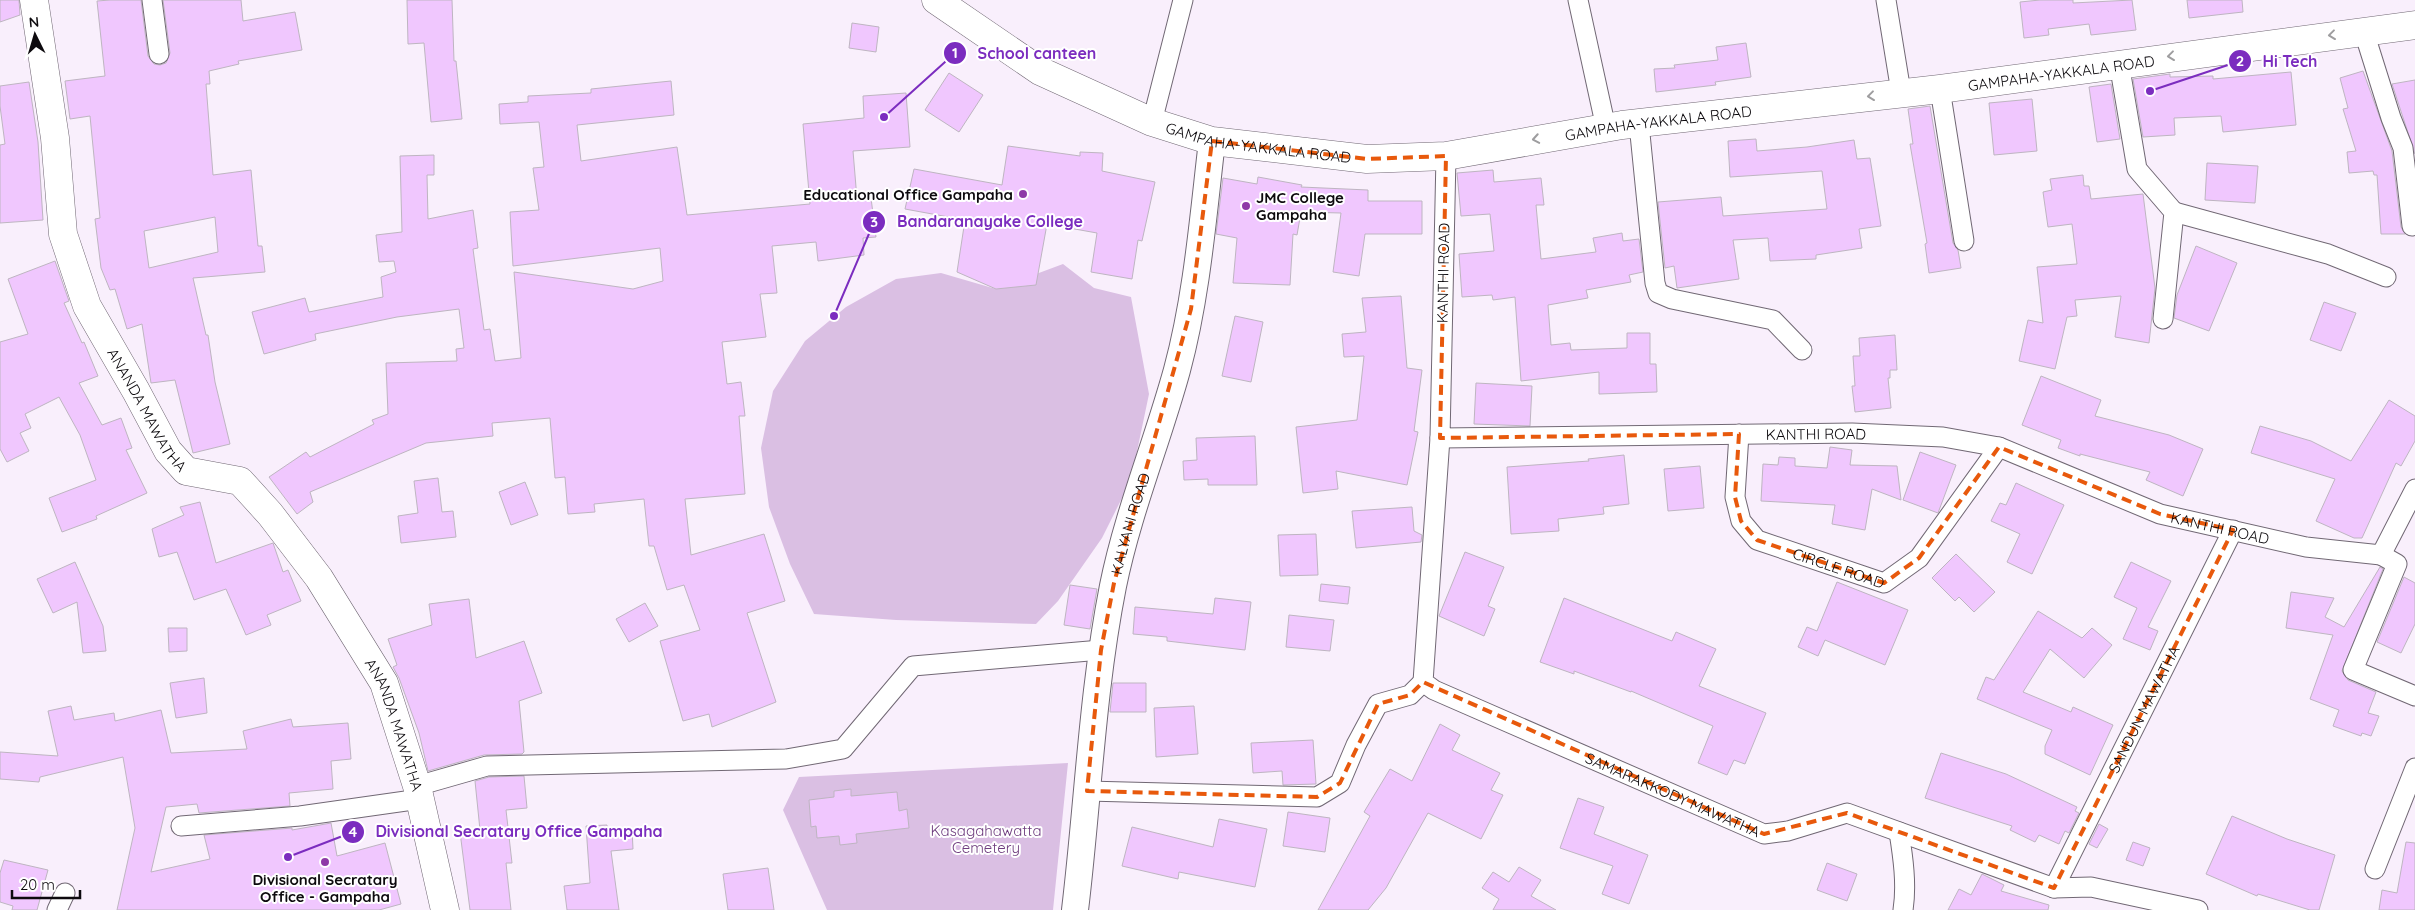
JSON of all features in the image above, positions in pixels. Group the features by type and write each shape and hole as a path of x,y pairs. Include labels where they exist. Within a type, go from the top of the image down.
{"main road":[{"name":"ANANDA MAWATHA","path":"34,0 55,138 63,234 87,306 168,451 186,471 240,481 270,514 319,578 384,683 418,793 445,910"},
{"name":"GAMPAHA-YAKKALA ROAD","path":"936,0 1040,71 1152,122 1212,141 1367,159 1446,156 1606,128 1901,92 1940,89 2119,63 2415,25"}],"street":[{"path":"152,0 159,54"},
{"path":"1152,122 1182,0"},
{"path":"1578,0 1606,128"},
{"path":"1886,0 1901,92"},
{"path":"2364,32 2402,148 2412,226"},
{"path":"2119,63 2137,169 2174,212 2328,254 2386,277"},
{"path":"1940,89 1964,241"},
{"path":"1639,124 1655,283 1658,294 1672,299 1773,320 1802,350"},
{"name":"KALYANI ROAD","path":"1075,910 1101,650 1114,583 1131,513 1177,370 1191,309 1212,141"},
{"name":"KANTHI ROAD","path":"1446,156 1440,438 1739,434 1852,434 1943,437 2000,447 2160,514 2306,547 2381,554"},
{"path":"2163,319 2174,212"},
{"name":"CIRCLE ROAD","path":"1739,434 1735,497 1741,521 1757,540 1884,583 1919,558 2000,447"},
{"path":"1087,791 1317,797 1340,783 1356,745 1378,704 1410,695 1424,682 1425,643 1440,438"},
{"path":"2415,489 2381,554 2397,564 2353,670 2415,696"},
{"name":"SANDUN MAWATHA","path":"2054,888 2233,530"},
{"path":"180,826 300,816 418,793 486,766 786,759 843,750 913,666 1101,650"},
{"name":"SAMARAKKODY MAWATHA","path":"1424,682 1443,694 1764,834 1788,831 1847,813 2054,888 2091,887 2198,910"},
{"path":"2375,869 2415,768"},
{"path":"1900,832 1904,872 1903,910"}],"highlighted area":[{"path":"1212,141 1367,159 1446,156 1440,438 1739,434 1735,497 1741,521 1757,540 1884,583 1919,558 1999,447 2160,514 2233,530 2054,888 1847,813 1764,834 1423,682 1410,695 1378,704 1340,783 1317,797 1087,791 1101,650 1114,583 1191,309"}],"green space":[{"path":"1063,264 1094,288 1131,297 1149,394 1131,480 1102,538 1058,601 1036,624 896,620 814,614 790,564 769,507 761,448 773,391 805,341 846,307 896,279 941,273 996,289"},
{"name":"Kasagahawatta Cemetery","path":"1068,763 1053,910 827,910 783,810 799,777"}],"building":[{"path":"0,0 19,0 20,15 0,22"},
{"path":"141,0 148,56 154,64 160,65 166,63 170,53 163,0 241,0 243,21 295,12 302,50 238,61 239,64 209,71 210,84 206,84 213,175 251,170 258,246 262,246 265,272 193,278 206,335 208,335 215,382 230,444 193,453 175,380 151,383 142,324 127,329 115,289 110,290 101,268 95,219 100,218 90,116 70,119 65,81 105,76 97,1","holes":["215,217 218,252 149,268 144,231"]},
{"path":"407,0 452,0 454,61 456,61 462,119 431,122 424,43 408,44"},
{"path":"2073,0 2073,3 2132,0 2136,30 2091,35 2089,24 2048,29 2049,35 2024,38 2020,2"},
{"path":"2187,0 2242,0 2243,12 2189,18"},
{"path":"852,23 879,27 876,52 849,48"},
{"path":"1746,43 1751,77 1715,82 1716,85 1656,92 1654,69 1675,68 1674,65 1718,60 1716,47"},
{"path":"2363,71 2392,151 2401,227 2405,234 2381,234 2377,175 2374,175 2373,171 2349,173 2347,152 2356,151 2343,109 2348,108 2340,78"},
{"path":"2291,72 2296,125 2223,132 2221,116 2174,118 2175,135 2143,137 2133,79 2170,74 2170,77 2213,76 2213,79"},
{"path":"949,73 983,95 959,132 925,110"},
{"path":"2415,80 2415,154 2392,84"},
{"path":"671,81 674,115 577,125 581,161 677,147 687,215 810,204 803,124 864,118 863,96 906,93 910,147 853,151 857,199 871,198 876,237 863,238 864,255 818,261 816,242 772,246 777,293 760,294 766,337 722,342 727,384 741,382 745,416 739,416 745,494 685,499 691,555 764,534 785,601 747,613 776,702 712,727 709,714 683,721 660,641 700,630 684,585 667,590 654,546 649,546 644,499 594,504 595,512 568,514 565,477 555,478 550,418 492,423 493,436 426,443 310,492 313,502 297,514 269,477 306,452 310,457 374,424 372,420 388,414 386,363 457,361 456,349 464,348 459,309 397,317 315,334 316,340 264,354 252,312 305,298 309,312 383,297 381,277 396,272 394,261 379,262 376,235 402,232 400,156 434,155 434,175 427,175 428,219 473,210 478,248 473,249 484,330 490,329 495,361 521,358 514,272 633,289 663,281 660,248 513,266 510,212 539,210 533,168 544,167 539,122 500,124 499,104 528,102 528,96 591,93 591,89"},
{"path":"29,82 38,142 43,220 0,223 0,145 5,144 0,106 0,86"},
{"path":"2111,84 2120,139 2097,142 2089,87"},
{"path":"2032,99 2037,151 1994,155 1989,103"},
{"path":"1930,106 1953,243 1958,250 1961,268 1929,273 1925,244 1927,243 1910,144 1913,144 1908,109"},
{"path":"1756,139 1757,151 1807,147 1854,140 1857,159 1870,158 1881,226 1859,229 1862,248 1816,255 1816,259 1770,261 1768,238 1733,240 1739,279 1677,288 1674,266 1665,268 1658,202 1721,197 1723,216 1827,209 1822,171 1730,177 1728,141"},
{"path":"1008,146 1080,156 1080,152 1103,153 1102,171 1155,182 1142,241 1138,240 1132,279 1091,272 1097,233 1047,224 1036,285 996,289 957,272 965,220 905,209 914,169 1002,185"},
{"path":"2207,163 2258,166 2255,203 2205,200"},
{"path":"1493,170 1494,182 1541,178 1544,205 1536,205 1541,259 1596,252 1593,238 1622,233 1623,241 1639,239 1643,272 1629,275 1631,282 1586,290 1588,298 1548,305 1551,345 1570,343 1571,350 1627,348 1627,333 1650,333 1650,364 1656,364 1657,392 1599,394 1599,372 1521,381 1515,297 1493,300 1492,295 1462,297 1459,254 1494,251 1490,214 1461,216 1457,173"},
{"path":"2083,175 2084,186 2089,186 2091,199 2143,194 2155,288 2149,343 2115,337 2121,296 2075,300 2077,316 2067,317 2055,369 2019,361 2028,320 2043,323 2037,267 2077,264 2072,224 2048,227 2043,192 2052,190 2050,179"},
{"path":"1258,177 1302,185 1301,187 1368,190 1368,201 1422,201 1422,234 1365,234 1359,276 1333,272 1341,213 1301,212 1297,235 1293,234 1290,285 1233,283 1237,238 1216,234 1223,178 1257,184"},
{"path":"2196,246 2237,263 2209,331 2174,318 2177,295"},
{"path":"55,261 69,301 64,303 82,343 84,342 98,376 79,383 102,425 121,418 132,448 126,450 147,493 96,516 97,519 62,532 49,498 96,480 80,435 59,397 25,414 31,428 20,433 29,451 7,462 0,449 0,342 28,334 8,279"},
{"path":"1401,296 1407,368 1422,370 1414,431 1418,432 1407,485 1336,471 1338,489 1303,493 1296,427 1357,420 1364,356 1344,357 1342,334 1366,332 1362,298"},
{"path":"2324,302 2356,313 2341,351 2310,340"},
{"path":"1235,316 1263,322 1251,382 1222,376"},
{"path":"1895,335 1897,370 1890,370 1890,378 1888,378 1891,408 1855,412 1852,386 1855,386 1853,356 1860,356 1859,338"},
{"path":"2041,376 2101,400 2095,416 2169,435 2203,449 2183,496 2146,480 2150,472 2080,454 2080,456 2058,448 2061,440 2022,425"},
{"path":"1476,383 1532,386 1530,426 1474,424"},
{"path":"2389,400 2415,416 2415,441 2401,466 2396,463 2362,538 2354,538 2316,521 2335,479 2251,453 2260,426 2311,441 2351,461"},
{"path":"1255,436 1257,485 1208,485 1208,479 1184,480 1183,461 1197,460 1196,438"},
{"path":"1830,447 1852,450 1850,465 1897,466 1901,500 1872,489 1865,530 1832,524 1835,505 1761,501 1763,464 1778,465 1779,457 1795,458 1795,466 1827,468"},
{"path":"1920,452 1956,465 1938,513 1903,500"},
{"path":"1624,455 1629,504 1603,507 1604,514 1558,519 1559,531 1511,534 1507,467 1589,461 1588,459"},
{"path":"1700,466 1704,508 1668,511 1664,469"},
{"path":"438,478 442,512 453,511 456,537 401,543 398,516 418,513 414,481"},
{"path":"525,482 538,515 511,525 499,492"},
{"path":"2016,483 2064,505 2032,574 2007,562 2020,534 1991,521 2000,503 2006,505"},
{"path":"200,502 216,563 273,543 283,572 288,570 301,601 267,615 271,625 246,635 226,589 194,600 177,552 159,557 152,529 184,515 180,507"},
{"path":"1412,507 1414,531 1422,535 1421,542 1356,548 1352,511"},
{"path":"1316,534 1318,575 1280,576 1278,535"},
{"path":"1465,552 1504,567 1488,606 1495,609 1484,636 1439,616"},
{"path":"1956,554 1995,592 1974,612 1959,597 1955,601 1932,578"},
{"path":"75,562 103,626 106,651 83,653 77,602 53,613 37,579"},
{"path":"2131,562 2171,581 2148,627 2158,631 2150,650 2123,639 2137,608 2114,597"},
{"path":"2380,567 2383,569 2342,671 2348,680 2376,692 2368,713 2379,716 2371,736 2362,733 2361,736 2333,726 2339,710 2310,699 2333,635 2286,628 2291,592 2334,598 2325,617 2344,627"},
{"path":"2404,577 2415,583 2415,624 2401,653 2377,642"},
{"path":"1837,582 1908,610 1885,665 1825,640 1818,656 1798,647 1807,627 1817,631"},
{"path":"1321,584 1350,587 1348,604 1319,601"},
{"path":"1070,585 1097,589 1090,629 1064,625"},
{"path":"1215,598 1251,602 1245,650 1167,641 1167,637 1133,634 1135,607 1213,614"},
{"path":"1564,598 1672,641 1676,632 1716,649 1699,686 1766,713 1745,764 1734,760 1727,775 1698,763 1713,726 1631,691 1574,671 1574,674 1540,662"},
{"path":"469,599 476,658 524,641 542,693 519,701 524,752 522,754 484,755 428,771 419,733 399,678 393,667 397,665 388,639 432,625 429,604"},
{"path":"645,603 658,626 629,642 616,619"},
{"path":"2038,611 2082,638 2092,628 2112,645 2084,678 2050,649 2023,692 2071,712 2073,707 2113,725 2090,775 2045,754 2045,746 2052,730 1977,699 1986,677 1994,680"},
{"path":"1289,615 1334,620 1330,651 1286,647"},
{"path":"168,628 187,628 187,651 169,652"},
{"path":"204,678 207,713 176,718 170,683"},
{"path":"1113,683 1146,683 1146,712 1110,712"},
{"path":"71,706 74,720 114,713 115,721 161,710 171,753 247,749 243,731 291,719 293,727 348,723 351,759 331,761 333,789 289,793 290,806 199,813 197,804 166,807 151,872 210,859 204,835 292,828 292,830 331,823 337,856 385,843 401,904 379,910 117,910 135,828 123,757 40,777 39,782 0,779 0,752 58,756 48,711"},
{"path":"1194,706 1198,754 1156,757 1154,708"},
{"path":"1440,724 1460,735 1452,750 1500,773 1491,790 1503,795 1481,839 1428,813 1386,888 1368,910 1318,910 1370,816 1364,812 1390,769 1412,781"},
{"path":"1313,740 1316,784 1283,785 1282,771 1253,773 1251,743"},
{"path":"1941,753 2006,774 2077,807 2075,811 2079,813 2069,833 2065,831 2059,844 2039,835 2035,842 2010,830 2012,826 1925,798"},
{"path":"524,776 527,808 506,810 512,863 506,863 511,910 470,910 460,832 480,830 475,781 489,777"},
{"path":"851,789 851,796 897,792 899,811 907,809 909,828 856,834 857,843 840,845 839,836 817,838 816,826 811,827 809,800 834,797 834,791"},
{"path":"1578,798 1604,807 1594,834 1648,855 1629,904 1602,894 1613,866 1560,848"},
{"path":"1288,812 1330,818 1325,852 1283,846"},
{"path":"2232,816 2287,839 2335,855 2319,910 2310,910 2258,894 2257,896 2206,874"},
{"path":"1219,819 1267,829 1255,887 1179,872 1178,879 1122,866 1132,827 1213,847"},
{"path":"2099,824 2108,829 2097,848 2089,844"},
{"path":"607,825 607,830 632,829 633,849 611,851 619,910 567,910 564,886 590,883 586,826"},
{"path":"2133,842 2150,848 2143,866 2126,860"},
{"path":"2406,842 2415,843 2415,910 2379,910 2382,890 2397,893"},
{"path":"4,860 48,870 37,910 12,910 13,906 0,902 0,873"},
{"path":"1827,863 1857,874 1847,901 1817,890"},
{"path":"1519,867 1541,880 1531,896 1556,910 1493,910 1499,899 1482,888 1493,872 1509,882"},
{"path":"768,868 774,910 728,910 723,874"},
{"path":"1982,874 2004,885 2001,891 2049,905 2048,910 1948,910 1959,889 1971,895"}],"place":[{"name":"Hi Tech","path":"2150,91"},
{"name":"School canteen","path":"884,117"},
{"name":"Educational Office Gampaha","path":"1023,194"},
{"name":"JMC College Gampaha","path":"1246,206"},
{"name":"Bandaranayake College","path":"834,316"},
{"name":"Divisional Secratary Office Gampaha","path":"288,857"},
{"name":"Divisional Secratary Office - Gampaha","path":"325,862"}]}
